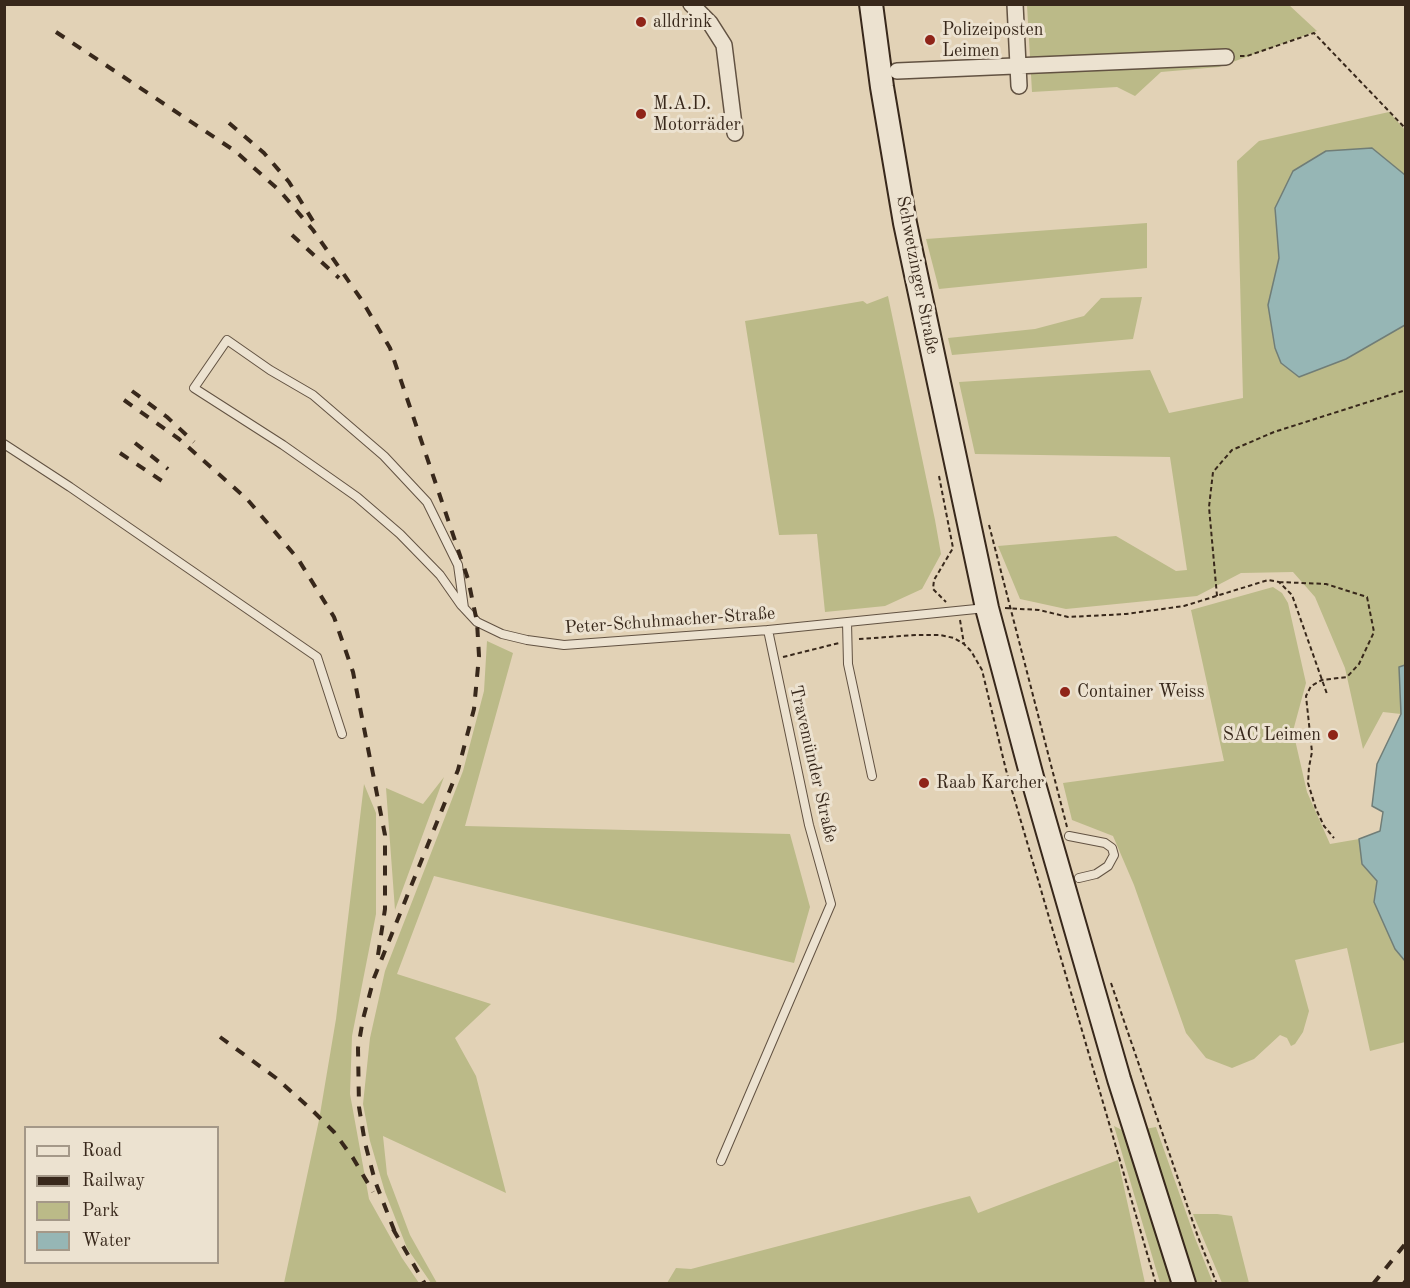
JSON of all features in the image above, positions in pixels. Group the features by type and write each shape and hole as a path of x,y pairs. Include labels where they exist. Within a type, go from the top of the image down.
{"main road":[{"name":"Schwetzinger Straße","path":"871,4 882,87 905,223 987,608 1032,777 1116,1067 1185,1284"}],"street":[{"path":"691,4 710,23 724,45 735,133"},
{"path":"1015,4 1019,86"},
{"path":"897,70 1226,57"}],"lane":[{"name":"Peter-Schuhmacher-Straße","path":"464,608 458,565 427,502 384,456 313,395 270,370 227,340 194,388 284,445 357,497 400,534 440,575 464,608 477,622 502,634 564,645 768,630 987,608"},
{"path":"4,444 317,657 342,734"},
{"path":"847,622 848,664 872,776"},
{"name":"Travemünder Straße","path":"721,1161 831,904 809,825 768,630"},
{"path":"1069,836 1105,843 1112,848 1114,855 1108,866 1096,874 1079,878"}],"path":[{"path":"1226,57 1247,56 1314,33 1406,129"},
{"path":"1217,596 1209,507 1213,472 1232,450 1274,432 1406,390"},
{"path":"938,470 953,548 934,580 933,589 955,610 962,623 964,644"},
{"path":"987,516 1069,836"},
{"path":"987,608 1039,610 1068,617 1126,614 1184,606 1268,580 1326,584 1367,597 1374,632 1359,664 1347,677 1322,680 1311,686 1306,696 1312,752 1308,783 1324,826 1334,838"},
{"path":"1279,582 1292,595 1327,694"},
{"path":"774,659 847,640 940,635 954,638 964,644 982,670 1006,770 1156,1284"},
{"path":"1109,976 1190,1216 1217,1284"},
{"path":"1402,1284 1406,1279"}],"green space":[{"path":"1027,5 1289,5 1317,31 1219,67 1161,72 1135,96 1117,87 1032,92"},
{"path":"1389,112 1405,130 1405,175 1372,148 1275,208 1279,258 1268,305 1275,348 1281,363 1299,377 1346,359 1405,325 1406,665 1399,667 1401,714 1383,712 1363,749 1345,668 1315,597 1293,572 1241,573 1197,596 1066,609 1020,599 998,546 1116,536 1176,571 1187,570 1170,457 975,454 959,382 1150,370 1169,413 1243,398 1237,161 1259,141"},
{"path":"1147,223 1147,268 939,289 926,239"},
{"path":"888,296 941,554 922,589 885,606 825,612 817,534 779,535 745,321 863,301 867,304"},
{"path":"1142,297 1133,339 952,355 948,338 1035,329 1084,316 1101,298"},
{"path":"1273,587 1282,593 1288,603 1306,683 1293,731 1307,792 1330,844 1359,839 1362,864 1377,881 1374,902 1395,949 1405,961 1405,1042 1370,1051 1347,948 1295,960 1309,1011 1303,1032 1291,1046 1287,1038 1280,1035 1254,1059 1232,1068 1206,1058 1186,1033 1134,885 1113,836 1072,820 1063,783 1224,761 1191,610"},
{"path":"487,641 513,653 465,826 790,834 810,907 794,963 434,876 397,974 491,1004 455,1038 476,1076 506,1193 383,1136 387,1174 410,1235 437,1283 431,1283 407,1248 385,1192 370,1141 363,1104 370,1038 385,971 463,771 484,691"},
{"path":"444,777 395,910 386,788 423,804"},
{"path":"364,784 376,813 376,914 352,1036 350,1094 369,1199 402,1258 419,1283 284,1283 319,1120 336,1019"},
{"path":"1114,1126 1124,1131 1172,1283 1160,1283"},
{"path":"1156,1127 1213,1283 1195,1283 1145,1129"},
{"path":"1118,1160 1145,1283 667,1283 676,1268 691,1269 970,1196 978,1213"},
{"path":"1193,1214 1232,1216 1249,1283 1222,1283"}],"water":[{"path":"1372,148 1405,175 1405,325 1346,359 1299,377 1281,363 1275,348 1268,305 1279,258 1275,208 1293,171 1326,151"},
{"path":"1406,665 1405,961 1395,949 1374,902 1377,881 1362,864 1359,839 1380,831 1383,812 1372,806 1377,764 1401,714 1399,667"}],"railway":[{"path":"56,32 235,151 280,191 313,230 361,299 390,348 468,579 477,622 479,656 474,709 458,770 374,978 358,1048 359,1107 365,1143 375,1181 396,1235"},
{"path":"229,123 264,153 289,182 313,221"},
{"path":"292,235 339,278"},
{"path":"132,391 167,417 194,442"},
{"path":"124,400 179,439 247,499 298,559 334,617 353,672 385,835 385,909 378,955"},
{"path":"135,443 168,469"},
{"path":"120,453 162,481"},
{"path":"220,1037 276,1078 334,1132 373,1192"},
{"path":"393,1229 425,1284"},
{"path":"1373,1284 1406,1243"}],"place":[{"name":"alldrink","path":"641,22"},
{"name":"Polizeiposten Leimen","path":"930,40"},
{"name":"M.A.D. Motorräder","path":"641,114"},
{"name":"Container Weiss","path":"1065,692"},
{"name":"SAC Leimen","path":"1333,735"},
{"name":"Raab Karcher","path":"924,783"}]}
